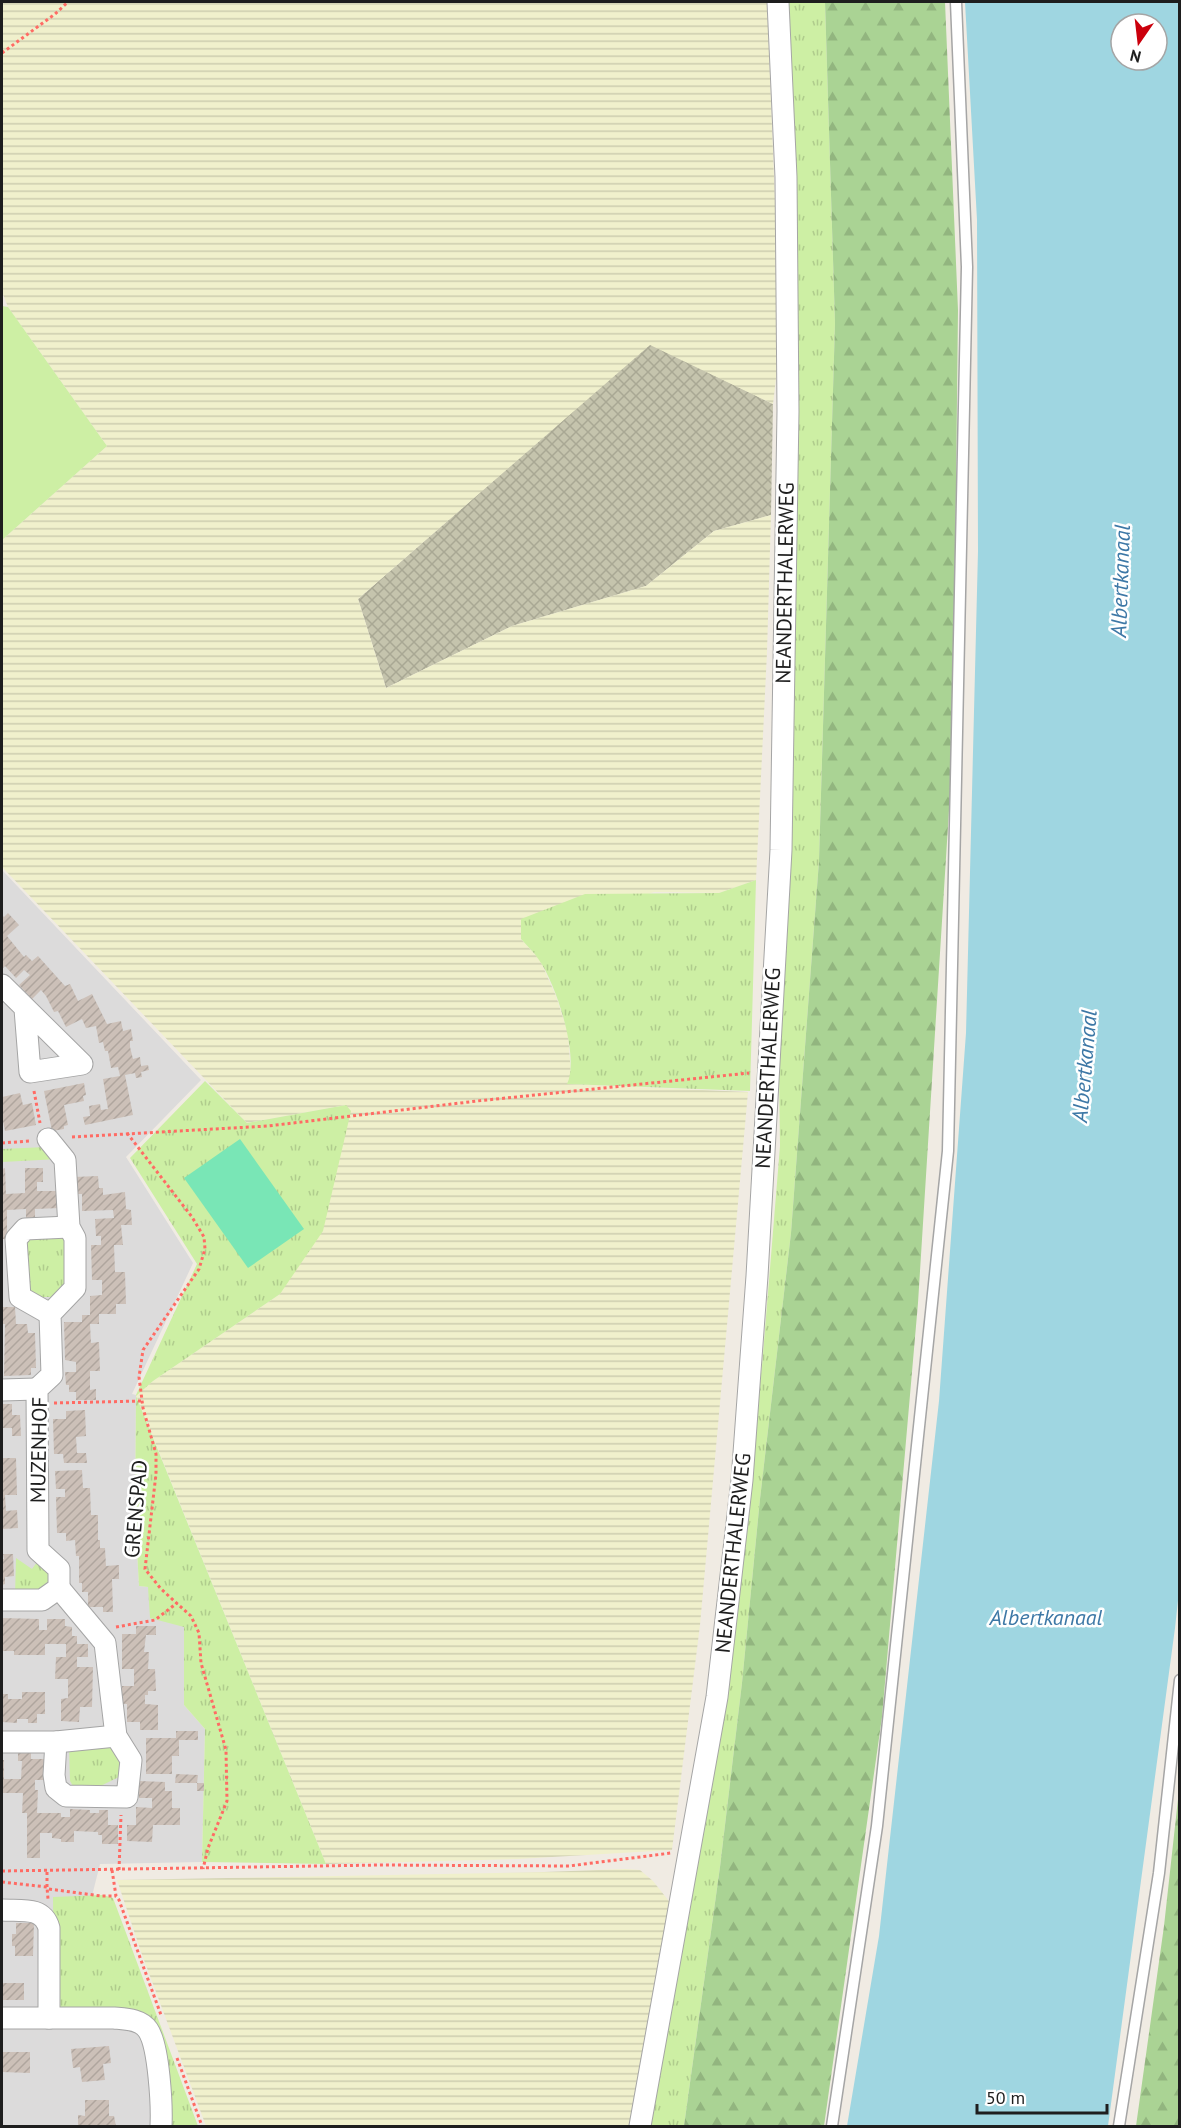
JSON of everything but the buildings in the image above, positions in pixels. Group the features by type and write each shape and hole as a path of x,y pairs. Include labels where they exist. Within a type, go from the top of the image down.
{"street":[{"name":"NEANDERTHALERWEG","path":"640,2127 717,1697 742,1480 757,1276 781,850 788,411 786,177 778,2"},
{"path":"2,985 82,1064 30,1072 25,1009"},
{"path":"44,1134 65,1160 69,1227 75,1238 75,1288 50,1314 20,1298 16,1239 25,1229 69,1227"},
{"name":"MUZENHOF","path":"50,1314 52,1375 38,1396 38,1550 59,1569 50,1594"},
{"path":"2,1390 38,1396"},
{"path":"2,1600 50,1594 95,1631 105,1644 116,1736 130,1760 127,1797 66,1796 56,1788 54,1775 56,1742"},
{"path":"2,1742 56,1742 116,1736"},
{"path":"2,1910 40,1913 47,1919 49,1928 49,2018"},
{"path":"2,2018 132,2019 147,2029 154,2048 162,2107 161,2127"}],"lane":[{"path":"832,2127 877,1826 948,1151 967,267 956,2"},
{"path":"1119,2127 1159,1873 1179,1680"}],"path":[{"path":"2,52 68,2"},
{"name":"GRENSPAD","path":"203,1869 208,1848 227,1800 226,1750 201,1664 199,1633 191,1616 161,1589 146,1569 156,1454 142,1401 139,1377 143,1350 199,1269 205,1249 204,1237 192,1217 127,1133 268,1126 477,1101 768,1071"},
{"path":"30,1072 44,1134"},
{"path":"38,1396 142,1401"},
{"path":"95,1631 155,1620 177,1603"},
{"path":"119,1870 121,1830"},
{"path":"2,1871 380,1865 569,1866 689,1851"},
{"path":"47,1870 48,1888 116,1896"},
{"path":"112,1870 116,1896 120,1900 163,2019"},
{"path":"174,2051 202,2127"}],"shaded area":[{"path":"2,2 767,2 775,202 777,370 773,404 650,345 358,599 386,688 512,626 646,586 714,531 771,515 756,880 719,893 654,892 521,939 540,960 556,996 568,1033 571,1076 568,1084 748,1092 700,1625 672,1850 518,1859 326,1864 136,1395 280,1294 346,1105 247,1123 2,867 2,540 107,446 8,307 2,292"},
{"path":"650,344 773,404 771,515 714,531 646,586 512,626 386,688 358,599"},
{"path":"2,870 201,1080 126,1157 193,1263 132,1394 136,1395 135,1514 139,1586 148,1587 184,1627 184,1705 205,1729 202,1862 100,1864 93,1892 144,2022 160,2126 2,2126"},
{"path":"640,1870 653,1881 672,1905 630,2126 206,2126 141,1952 117,1880 544,1872"}],"green space":[{"path":"782,2 825,2 835,323 819,861 791,1233 720,1867 684,2126 651,2126 673,1994 747,1484 762,1366 780,1146"},
{"path":"825,2 945,2 958,310 954,665 950,794 918,1303 882,1717 824,2126 684,2126 720,1867 791,1233 819,861 835,323"},
{"path":"2,306 8,307 107,446 2,540"},
{"path":"756,880 750,1091 567,1084 570,1057 559,1003 546,971 521,939 521,919 585,894 719,893"},
{"path":"205,1081 247,1123 346,1105 351,1111 323,1231 280,1294 153,1381 136,1396 326,1864 202,1862 205,1729 184,1705 184,1627 150,1618 148,1587 139,1586 135,1514 136,1395 197,1264 130,1158"},
{"path":"240,1139 304,1229 248,1268 184,1178"},
{"path":"46,1147 59,1159 2,1162 2,1149"},
{"path":"61,1235 69,1244 69,1287 60,1297 35,1297 27,1288 25,1244 29,1238"},
{"path":"16,1558 32,1569 40,1558 51,1579 32,1595 15,1596"},
{"path":"69,1744 110,1744 122,1761 119,1777 86,1793 76,1791 70,1781"},
{"path":"1179,1790 1179,2126 1136,2126 1164,1926"},
{"path":"103,1895 113,1898 198,2126 166,2126 152,2029 54,2012 53,1897"}],"water":[{"name":"Albertkanaal","path":"965,2 1179,2 1180,1582 1108,2126 847,2126 879,1936 939,1401 966,1033 978,551 977,220"}]}
